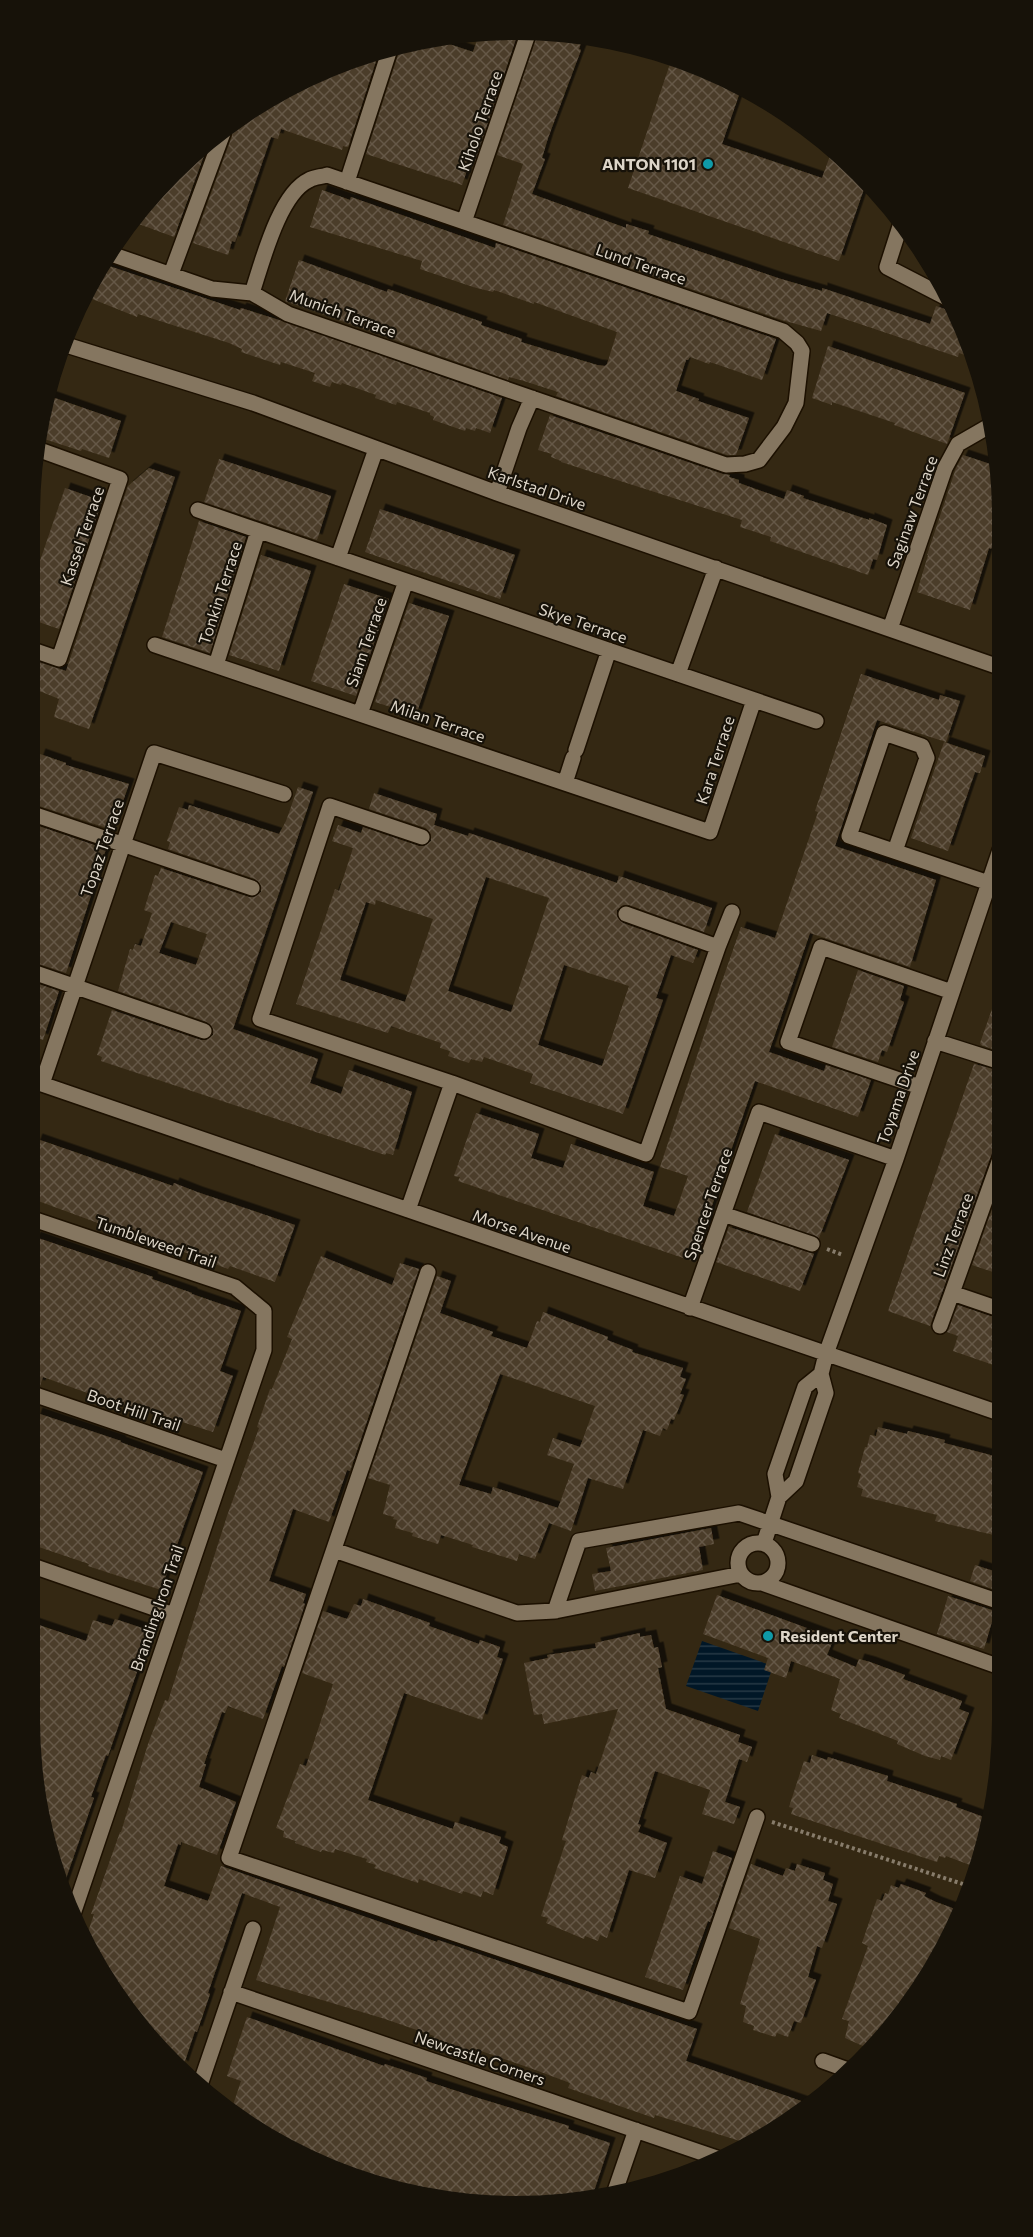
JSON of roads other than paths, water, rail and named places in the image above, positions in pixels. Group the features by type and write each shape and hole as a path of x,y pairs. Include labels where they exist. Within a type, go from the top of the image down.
{"street":[{"name":"Kiholo Terrace","path":"464,222 526,41"},
{"path":"347,182 387,59"},
{"path":"171,274 219,146"},
{"name":"Lund Terrace","path":"252,293 276,221 298,187 309,180 327,175 783,331 797,343 802,351 796,403 784,427 759,460"},
{"path":"898,233 887,267 936,292"},
{"name":"Munich Terrace","path":"118,256 212,289 252,293 288,314 726,465 759,460"},
{"name":"Karlstad Drive","path":"72,347 253,403 497,493 992,665"},
{"path":"497,493 519,428 532,398"},
{"name":"Saginaw Terrace","path":"890,629 945,468 958,444 984,429"},
{"path":"338,558 376,449"},
{"name":"Kassel Terrace","path":"40,652 59,659 120,479 45,453"},
{"name":"Skye Terrace","path":"198,510 816,721"},
{"name":"Tonkin Terrace","path":"216,665 258,531"},
{"path":"678,674 716,568"},
{"name":"Siam Terrace","path":"360,714 406,581"},
{"name":"Milan Terrace","path":"155,645 710,832"},
{"path":"565,783 609,650"},
{"name":"Kara Terrace","path":"710,832 754,700"},
{"path":"895,851 927,758 922,746 884,733 849,836 989,883"},
{"name":"Topaz Terrace","path":"40,1072 74,987 154,753 284,794"},
{"path":"422,837 330,806 260,1019 452,1083 646,1154 732,912"},
{"path":"40,816 252,888"},
{"name":"Toyama Drive","path":"821,1374 992,874"},
{"path":"626,914 718,947"},
{"path":"920,1087 788,1042 821,947 952,992"},
{"path":"40,975 204,1030"},
{"path":"935,1041 992,1059"},
{"name":"Morse Avenue","path":"40,1083 992,1411"},
{"path":"408,1210 452,1083"},
{"name":"Spencer Terrace","path":"690,1308 759,1112 896,1159"},
{"name":"Linz Terrace","path":"940,1326 992,1181"},
{"path":"723,1214 812,1244"},
{"name":"Tumbleweed Trail","path":"40,1221 235,1287 264,1311"},
{"path":"428,1272 229,1858 689,2012 757,1817"},
{"path":"952,1293 992,1307"},
{"name":"Branding Iron Trail","path":"77,1903 264,1350 264,1311"},
{"path":"764,1543 779,1497 775,1474 805,1387 821,1374 826,1393 796,1481 779,1497"},
{"name":"Boot Hill Trail","path":"40,1396 226,1460"},
{"path":"555,1611 579,1541 739,1513 992,1599"},
{"path":"762,1583 774,1575 779,1564 775,1551 764,1543 750,1544 740,1554 738,1561 741,1574 751,1582 762,1583 992,1664"},
{"path":"334,1550 517,1613 555,1611 741,1574"},
{"path":"40,1568 174,1615"},
{"path":"202,2078 253,1929"},
{"name":"Newcastle Corners","path":"231,1992 709,2155"},
{"path":"823,2061 841,2068"},
{"path":"617,2185 636,2130"}],"water":[{"path":"702,1641 773,1666 758,1711 686,1686"}],"place":[{"name":"ANTON 1101","path":"708,164"},
{"name":"Resident Center","path":"768,1636"}]}
